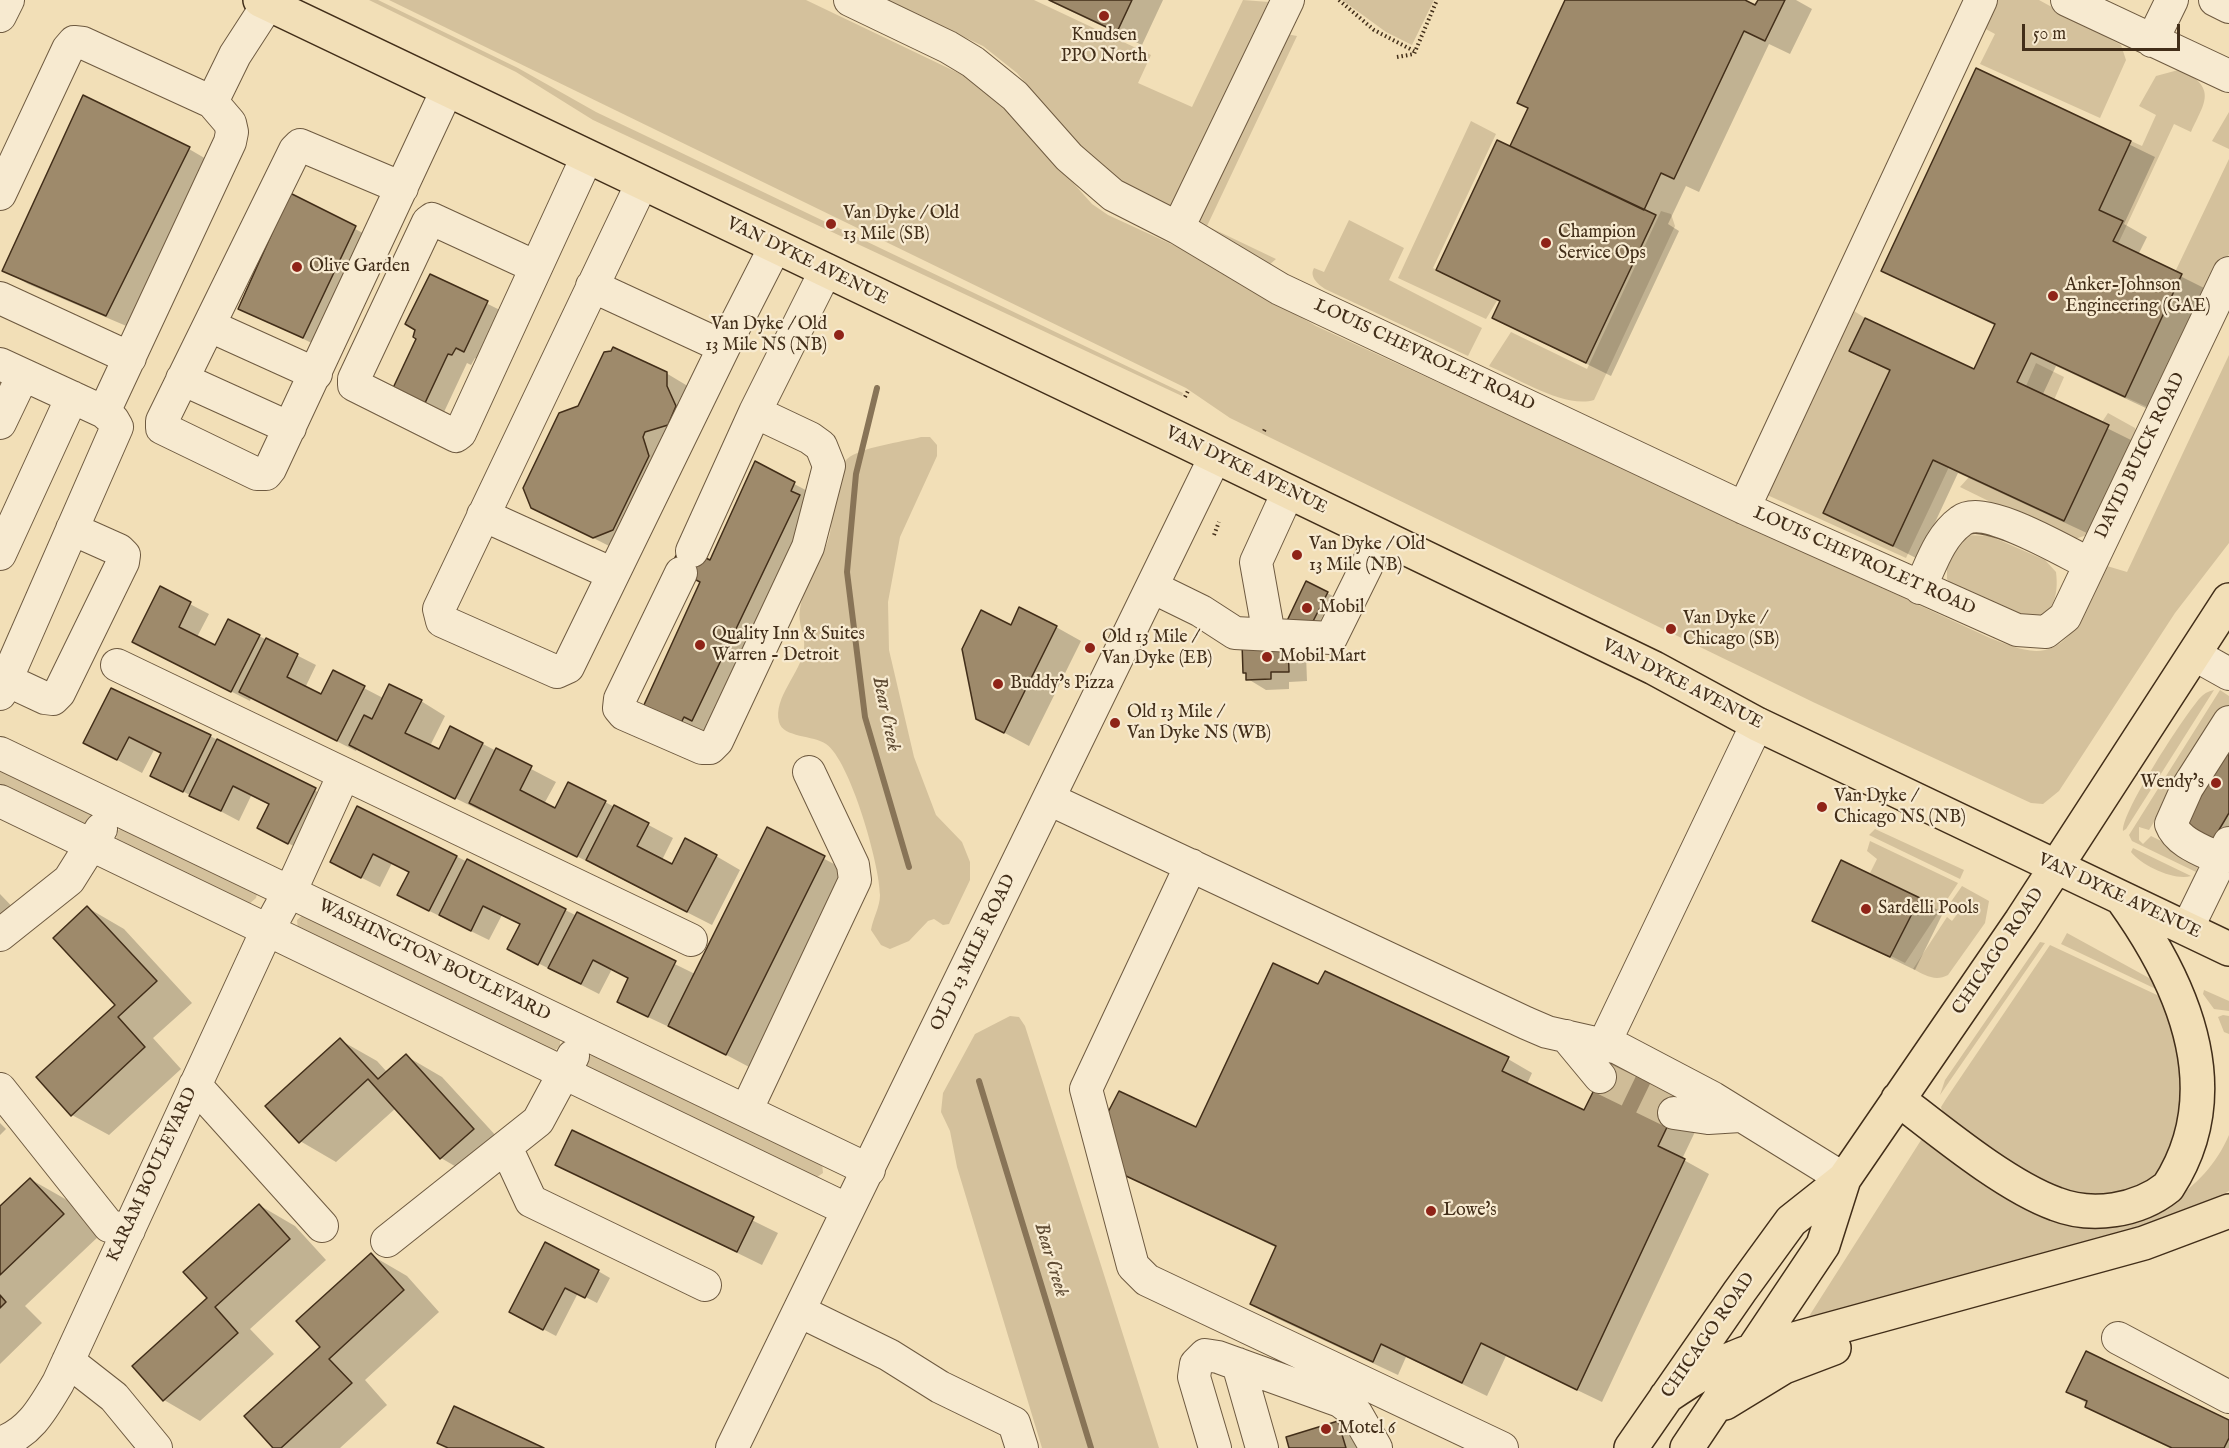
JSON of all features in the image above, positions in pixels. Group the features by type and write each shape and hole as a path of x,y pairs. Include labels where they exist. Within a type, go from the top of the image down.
{"main road":[{"name":"VAN DYKE AVENUE","path":"264,2 1654,668 1756,724 2229,949"},
{"name":"CHICAGO ROAD","path":"1687,1448 1823,1245 1844,1179 2056,868 2229,600"},
{"path":"1898,1100 2016,1184 2042,1198 2074,1209 2112,1210 2137,1204 2161,1193 2182,1177 2198,1159 2211,1138 2220,1112 2224,1087 2222,1061 2216,1038 2195,1000 2122,899"},
{"name":"CHICAGO ROAD","path":"1631,1448 1791,1221 1844,1179"},
{"path":"1666,1397 1727,1359 1754,1350 2144,1243 2229,1212"},
{"path":"1711,1413 1784,1367 1844,1344 2178,1254 2229,1233"}],"street":[{"path":"0,16 8,0"},
{"name":"LOUIS CHEVROLET ROAD","path":"850,0 948,47 973,62 1015,96 1090,178 1113,195 1178,228 1280,289 1744,508 1920,588 2017,630 2046,632"},
{"path":"1178,228 1288,0"},
{"path":"1744,508 1981,0"},
{"path":"2067,0 2229,76"},
{"path":"2152,41 2172,0"},
{"path":"2216,0 2229,7"},
{"path":"212,102 264,2"},
{"path":"0,194 68,49 74,42 83,43 212,102 230,123 232,132 230,142 104,412"},
{"path":"402,188 300,145 295,150 162,422 162,428 247,469 266,474 316,374 402,188 447,90"},
{"path":"536,267 432,219 428,222 354,379 354,385 456,436 536,267 587,157"},
{"path":"642,183 439,609 442,621 557,672 563,672 568,667 724,347 776,247"},
{"path":"755,412 810,438 821,446 829,466 808,547 717,741 710,747 702,748 624,714 619,708 620,699 687,562 755,412 826,270"},
{"name":"DAVID BUICK ROAD","path":"2046,632 2065,617 2229,273"},
{"path":"592,286 724,347"},
{"path":"0,298 130,358"},
{"path":"210,326 316,374"},
{"path":"0,423 11,369 104,412 117,427 115,436 72,529 1,683 45,698 53,699 59,693 123,562 124,555 118,550 72,529"},
{"path":"183,379 290,428"},
{"path":"0,554 72,397"},
{"name":"OLD 13 MILE ROAD","path":"732,1448 1215,457"},
{"path":"1269,635 1256,562 1288,492"},
{"path":"483,515 613,574"},
{"path":"1920,588 1944,538 1962,519 1980,516 2006,523 2090,564"},
{"path":"1152,587 1201,611 1235,633 1331,638 1381,537"},
{"path":"2194,655 2229,674"},
{"path":"117,664 691,940"},
{"path":"2187,929 2225,851 2182,840 2174,833 2171,825 2187,788 2229,722"},
{"path":"1604,1044 1756,724"},
{"name":"WASHINGTON BOULEVARD","path":"0,753 868,1170"},
{"path":"746,1112 855,880 854,865 809,772"},
{"name":"KARAM BOULEVARD","path":"2,1444 22,1432 41,1412 68,1361 267,930 287,891 297,877 344,774"},
{"path":"1049,799 1526,1023 1566,1036 1618,1048 1662,1070 1844,1179"},
{"path":"0,801 848,1210"},
{"path":"0,935 69,880 93,846 112,807"},
{"path":"1191,865 1086,1089 1133,1266 1147,1280 1502,1448"},
{"path":"387,1241 538,1121 584,1034"},
{"path":"1566,1036 1600,1077"},
{"path":"195,1085 322,1226"},
{"path":"0,1089 109,1226 129,1230"},
{"path":"1674,1113 1707,1118 1740,1116"},
{"path":"506,1147 531,1201 705,1285"},
{"path":"799,1311 889,1355 940,1387 1014,1423 1022,1448"},
{"path":"2118,1338 2227,1394"},
{"path":"1215,1448 1194,1377 1196,1364 1205,1355 1238,1364 1340,1401 1356,1413 1384,1446"},
{"path":"68,1361 114,1397 156,1448"},
{"path":"1238,1364 1262,1448"}],"path":[{"path":"1339,0 1374,30 1414,51"},
{"path":"1397,57 1414,54 1437,0"},
{"path":"1185,397 1188,391"},
{"path":"1214,534 1219,522"}],"shaded area":[{"path":"369,0 378,0 518,68 596,112 1183,393 1182,396 593,120 516,72"},
{"path":"389,0 806,0 971,79 1009,111 1092,204 1108,215 1184,250 1316,326 1990,638 2024,650 2045,650 2056,646 2066,638 2076,627 2091,602 2107,566 2127,572 2229,355 2229,543 2175,613 2059,791 2043,804 2031,803 1815,703 1230,418 1186,388"},
{"path":"886,0 1034,0 1151,55 1138,83 1192,107 1243,0 1269,2 1266,19 1173,209 1147,202 1084,154 1017,73 983,46"},
{"path":"1342,0 1434,0 1412,45 1386,32"},
{"path":"1996,0 2039,0 2121,45 2126,60 2100,118 1980,64 1995,34 1982,27"},
{"path":"1286,34 1297,36 1207,226 1276,259 1268,266 1221,251 1197,221"},
{"path":"2182,69 2200,83 2204,90 2204,104 2191,132 2174,124 2118,244 2113,241 2123,221 2099,210 2131,141 2142,146 2156,115 2139,106 2156,76"},
{"path":"2229,112 2229,149 2212,141"},
{"path":"1471,121 1496,134 1433,268 1498,299 1486,319 1398,278"},
{"path":"2229,159 2229,254 2154,410 2125,397 2182,275 2175,272"},
{"path":"1661,211 1671,214 1675,226 1594,400 1582,402 1555,396 1489,366 1511,332 1587,369"},
{"path":"1349,220 1404,248 1389,280 1482,328 1468,356 1325,289 1317,283 1313,277 1314,268 1324,272"},
{"path":"1854,311 1865,318 1849,351 1890,370 1893,546 1933,460 1949,467 1906,558 1765,494"},
{"path":"2036,363 2064,377 2054,400 2026,386"},
{"path":"2108,413 2135,428 2139,441 2096,532 2075,539 2062,537 1960,487 1969,477 2064,521 2109,426 2102,422"},
{"path":"921,437 930,437 937,445 937,456 900,537 888,602 889,650 914,757 936,815 962,842 970,862 970,880 949,924 943,925 934,919 928,921 909,941 890,949 881,945 871,930 880,899 879,881 862,814 845,770 826,744 786,731 779,722 778,713 783,694 802,658 804,644 800,609 802,599 830,533 842,465 847,459 862,451"},
{"path":"1966,535 1990,536 2045,560 2056,572 2057,581 2055,597 2049,611 2037,620 2028,623 1955,592 1947,579 1947,554"},
{"path":"2214,690 2123,831 2125,820 2142,785 2180,725 2199,699"},
{"path":"2220,690 2229,696 2229,707 2192,760 2149,830 2139,827 2139,840 2143,844 2151,836 2192,856 2198,865 2196,872 2132,841 2129,835"},
{"path":"0,764 93,814 92,820 84,825 0,787"},
{"path":"124,826 257,894 256,898 248,905 117,843 116,832"},
{"path":"1875,829 1964,870 1960,879 1869,835"},
{"path":"1870,841 1958,883 1905,963 1891,956 1920,898 1870,873 1877,859 1867,851"},
{"path":"2133,848 2191,876 2176,876 2159,871 2136,857 2131,852"},
{"path":"1962,886 1989,901 1985,923 1948,975 1934,978 1913,969 1947,917 1952,921 1958,913 1948,906"},
{"path":"305,913 560,1037 560,1046 553,1052 298,930 297,920"},
{"path":"2067,933 2160,984 2158,990 2061,944"},
{"path":"2040,942 2045,943 1940,1095 1945,1080"},
{"path":"2050,945 2157,995 2178,1023 2208,1076 2154,1179 2129,1190 2106,1195 2076,1194 2025,1178 1943,1114 1941,1107 1946,1099"},
{"path":"2204,990 2229,1001 2229,1011 2214,1009 2203,994"},
{"path":"1010,1016 1019,1017 1025,1026 1159,1448 1042,1448 957,1167 950,1131 941,1112 943,1093 975,1034"},
{"path":"2229,1016 2229,1034 2224,1032 2218,1017"},
{"path":"594,1053 822,1163 823,1173 814,1179 586,1068 586,1058"},
{"path":"2229,1135 2229,1191 2207,1203 2137,1229 1922,1286 1806,1321 1923,1137 2016,1195 2169,1204 2204,1174 2218,1156"}],"building":[{"name":"Knudsen PPO North","path":"1049,0 1132,0 1117,32"},
{"path":"1565,0 1745,0 1755,5 1758,0 1785,0 1765,41 1744,31 1674,179 1661,173 1644,210 1510,146 1528,108 1517,103"},
{"name":"Anker-Johnson Engineering (GAE)","path":"1976,68 2131,141 2099,210 2123,221 2113,241 2182,274 2125,397 2031,353 2017,382 2109,425 2064,521 1933,460 1893,546 1823,513 1890,370 1849,351 1865,318 1974,369 1995,324 1881,271"},
{"path":"83,95 190,147 106,316 2,271"},
{"name":"Champion Service Ops","path":"1497,140 1656,215 1586,363 1492,318 1500,301 1436,270"},
{"name":"Olive Garden","path":"290,193 356,226 303,338 238,309"},
{"path":"430,274 488,301 464,352 456,348 452,355 448,354 425,403 393,388 416,339 413,337 415,330 405,324"},
{"path":"613,347 667,372 667,386 676,406 668,425 645,432 643,437 649,456 613,530 593,538 531,508 523,488 559,413 578,406 604,352 611,351"},
{"name":"Quality Inn & Suites Warren - Detroit","path":"755,461 795,482 791,491 800,495 692,721 684,717 680,725 643,707 700,582 670,567 681,546 710,560"},
{"path":"1306,581 1328,592 1306,635 1285,625"},
{"path":"160,586 191,602 179,627 215,645 228,619 260,635 231,692 132,642"},
{"name":"Buddy's Pizza","path":"1019,607 1057,626 1004,733 976,719 962,649 981,610 1011,625"},
{"path":"266,638 298,654 287,677 321,694 333,670 365,686 337,741 239,692"},
{"path":"1288,642 1289,672 1271,672 1271,679 1246,680 1246,673 1243,673 1242,643"},
{"path":"389,684 422,700 405,733 439,749 450,726 483,743 455,799 349,745 364,715 372,719"},
{"path":"111,688 211,735 183,792 150,776 161,753 129,737 117,760 83,743"},
{"path":"217,739 316,788 288,844 257,828 269,804 233,786 221,811 189,796"},
{"path":"496,748 532,766 520,790 555,808 568,782 606,801 577,857 469,803"},
{"name":"Wendy's","path":"2229,748 2229,813 2213,840 2183,826"},
{"path":"614,805 649,823 637,846 672,864 685,838 717,855 687,912 586,860"},
{"path":"357,806 457,856 429,911 397,895 409,872 373,854 361,878 330,862"},
{"path":"767,827 825,856 726,1055 668,1026"},
{"path":"467,859 566,909 538,965 507,949 520,924 483,906 471,931 439,915"},
{"name":"Sardelli Pools","path":"1841,860 1920,898 1890,957 1812,921"},
{"path":"87,906 157,981 118,1017 145,1047 71,1116 36,1077 115,1005 53,938"},
{"path":"577,912 676,961 648,1017 617,1002 628,978 593,960 581,984 548,968"},
{"name":"Lowe's","path":"1273,963 1318,984 1325,971 1509,1057 1502,1071 1584,1110 1609,1060 1682,1096 1658,1146 1685,1159 1577,1390 1481,1343 1462,1383 1381,1344 1373,1362 1250,1304 1276,1246 1126,1176 1105,1118 1119,1091 1196,1127"},
{"path":"340,1038 378,1079 406,1054 474,1129 440,1159 368,1079 299,1143 265,1106"},
{"path":"572,1130 754,1217 737,1252 555,1165"},
{"path":"30,1178 64,1214 0,1275 0,1206"},
{"path":"259,1204 290,1239 215,1307 238,1333 163,1401 132,1366 207,1298 183,1272"},
{"path":"545,1242 599,1270 585,1298 565,1288 543,1330 509,1312"},
{"path":"371,1253 404,1290 329,1359 352,1383 281,1448 273,1448 244,1416 320,1347 296,1321"},
{"path":"0,1295 6,1302 0,1308"},
{"path":"2086,1351 2229,1420 2229,1438 2224,1448 2172,1448 2085,1407 2087,1401 2066,1392"},
{"path":"454,1406 544,1448 448,1448 437,1443"},
{"name":"Motel 6","path":"1338,1421 1346,1448 1289,1448 1286,1437"}],"waterway":[{"name":"Bear Creek","path":"877,388 856,474 847,572 865,717 909,867"},
{"name":"Bear Creek","path":"979,1081 1091,1448"}],"tunnel":[{"path":"1600,1077 1674,1113"}],"place":[{"name":"Knudsen PPO North","path":"1104,16"},
{"name":"Van Dyke / Old 13 Mile (SB)","path":"831,224"},
{"name":"Champion Service Ops","path":"1546,243"},
{"name":"Olive Garden","path":"297,267"},
{"name":"Anker-Johnson Engineering (GAE)","path":"2053,296"},
{"name":"Van Dyke / Old 13 Mile NS (NB)","path":"839,335"},
{"name":"Van Dyke / Old 13 Mile (NB)","path":"1297,555"},
{"name":"Mobil","path":"1307,608"},
{"name":"Van Dyke / Chicago (SB)","path":"1671,629"},
{"name":"Quality Inn & Suites Warren - Detroit","path":"700,645"},
{"name":"Old 13 Mile / Van Dyke (EB)","path":"1090,648"},
{"name":"Mobil Mart","path":"1267,657"},
{"name":"Buddy's Pizza","path":"998,684"},
{"name":"Old 13 Mile / Van Dyke NS (WB)","path":"1115,723"},
{"name":"Wendy's","path":"2216,783"},
{"name":"Van Dyke / Chicago NS (NB)","path":"1822,807"},
{"name":"Sardelli Pools","path":"1866,909"},
{"name":"Lowe's","path":"1431,1211"},
{"name":"Motel 6","path":"1326,1429"}]}
